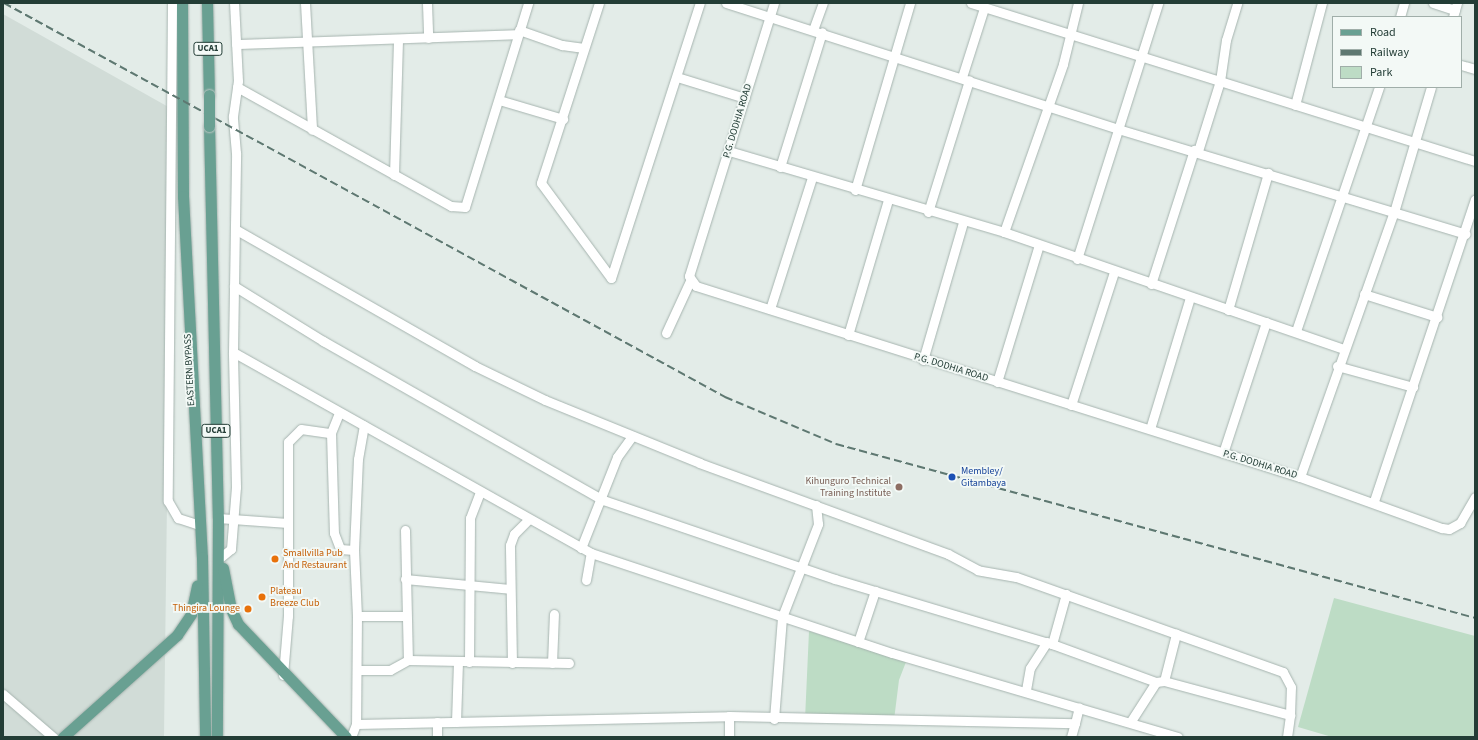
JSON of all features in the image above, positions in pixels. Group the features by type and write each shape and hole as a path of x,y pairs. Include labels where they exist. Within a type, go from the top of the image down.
{"main road":[{"name":"EASTERN BYPASS","path":"182,3 183,196 202,556 205,737"},
{"name":"UCA1","path":"208,3 209,126 218,518 217,737"},
{"path":"218,542 231,609 238,624 283,675 346,737"},
{"path":"63,737 177,635 191,614 202,556"}],"street":[{"path":"172,3 168,501 178,518 200,525"},
{"path":"221,557 231,549 236,481 233,352 236,153 232,116 237,87 234,3"},
{"path":"305,3 312,130"},
{"path":"427,3 428,38"},
{"path":"237,87 451,206 465,207 528,3"},
{"path":"599,3 542,186 611,278 700,3"},
{"path":"726,3 822,32 1118,128 1465,234"},
{"name":"P.G. DODHIA ROAD","path":"774,3 690,281 696,286 923,360 1150,429 1300,477 1374,501 1449,529 1460,523 1475,497"},
{"path":"813,30 823,3"},
{"path":"854,190 910,3"},
{"path":"971,3 984,8 995,7 1141,58 1365,125 1475,161"},
{"path":"1004,232 1071,34 1078,3"},
{"path":"1077,259 1158,3"},
{"path":"1151,284 1220,81 1226,40 1237,3"},
{"path":"1295,105 1322,3"},
{"path":"1400,16 1404,3"},
{"path":"1433,3 1455,10"},
{"path":"928,212 984,8"},
{"path":"236,44 428,38 518,32 562,45 584,48"},
{"path":"780,167 822,32"},
{"path":"394,175 398,38"},
{"path":"1462,66 1475,70"},
{"path":"677,77 745,98"},
{"path":"1296,331 1379,88"},
{"path":"1300,477 1337,366 1394,212 1431,88"},
{"path":"499,100 563,119"},
{"path":"729,151 928,212 1004,232 1114,272 1296,331 1344,349"},
{"path":"1228,310 1268,173"},
{"path":"770,309 812,177"},
{"path":"1374,501 1465,234 1475,199"},
{"path":"848,335 888,200"},
{"path":"923,360 963,222"},
{"path":"235,229 475,366 632,436 948,554 978,570 1016,577 1283,672 1291,687 1290,715 1287,737"},
{"path":"997,382 1039,245"},
{"path":"1071,405 1114,272"},
{"path":"666,333 690,281"},
{"path":"234,286 323,341 601,499 801,568 1049,643 1160,682 1290,715"},
{"path":"1364,294 1437,317"},
{"path":"1150,429 1190,297"},
{"path":"1223,453 1266,322"},
{"path":"233,352 339,413 591,553 858,642 1131,721 1178,737"},
{"path":"1337,366 1413,386"},
{"path":"339,413 331,433 335,537 340,549 354,550"},
{"path":"351,737 356,724 357,670 357,616 354,550 358,459 364,426"},
{"path":"283,675 290,437 300,429 310,428 331,433"},
{"path":"581,548 621,449 632,436"},
{"path":"469,662 470,518 480,492"},
{"path":"774,719 782,617 818,524 816,505"},
{"path":"218,518 288,523"},
{"path":"512,663 510,545 514,534 530,519"},
{"path":"405,530 408,660"},
{"path":"586,580 591,553"},
{"path":"405,580 510,589"},
{"path":"858,642 875,591"},
{"path":"1026,690 1030,668 1049,643 1066,594"},
{"path":"552,663 554,614"},
{"path":"357,616 406,616"},
{"path":"1131,721 1160,682 1176,634"},
{"path":"357,670 390,670 408,660 569,663"},
{"path":"456,722 458,661"},
{"path":"3,694 53,737"},
{"path":"1071,737 1079,707"},
{"path":"356,724 729,716 774,719 1075,723"},
{"path":"729,716 729,737"},
{"path":"437,722 437,737"}],"shaded area":[{"path":"3,14 172,109 164,737 3,737"}],"green space":[{"path":"1334,598 1475,636 1475,737 1332,737 1298,727"},
{"path":"809,631 906,662 899,680 894,720 805,719"}],"railway":[{"path":"4,3 725,397 836,444 1475,618"}],"place":[{"name":"Membley/ Gitambaya","path":"952,477"},
{"name":"Kihunguro Technical Training Institute","path":"899,487"},
{"name":"Smallvilla Pub And Restaurant","path":"275,559"},
{"name":"Plateau Breeze Club","path":"262,597"},
{"name":"Thingira Lounge","path":"248,609"}]}
